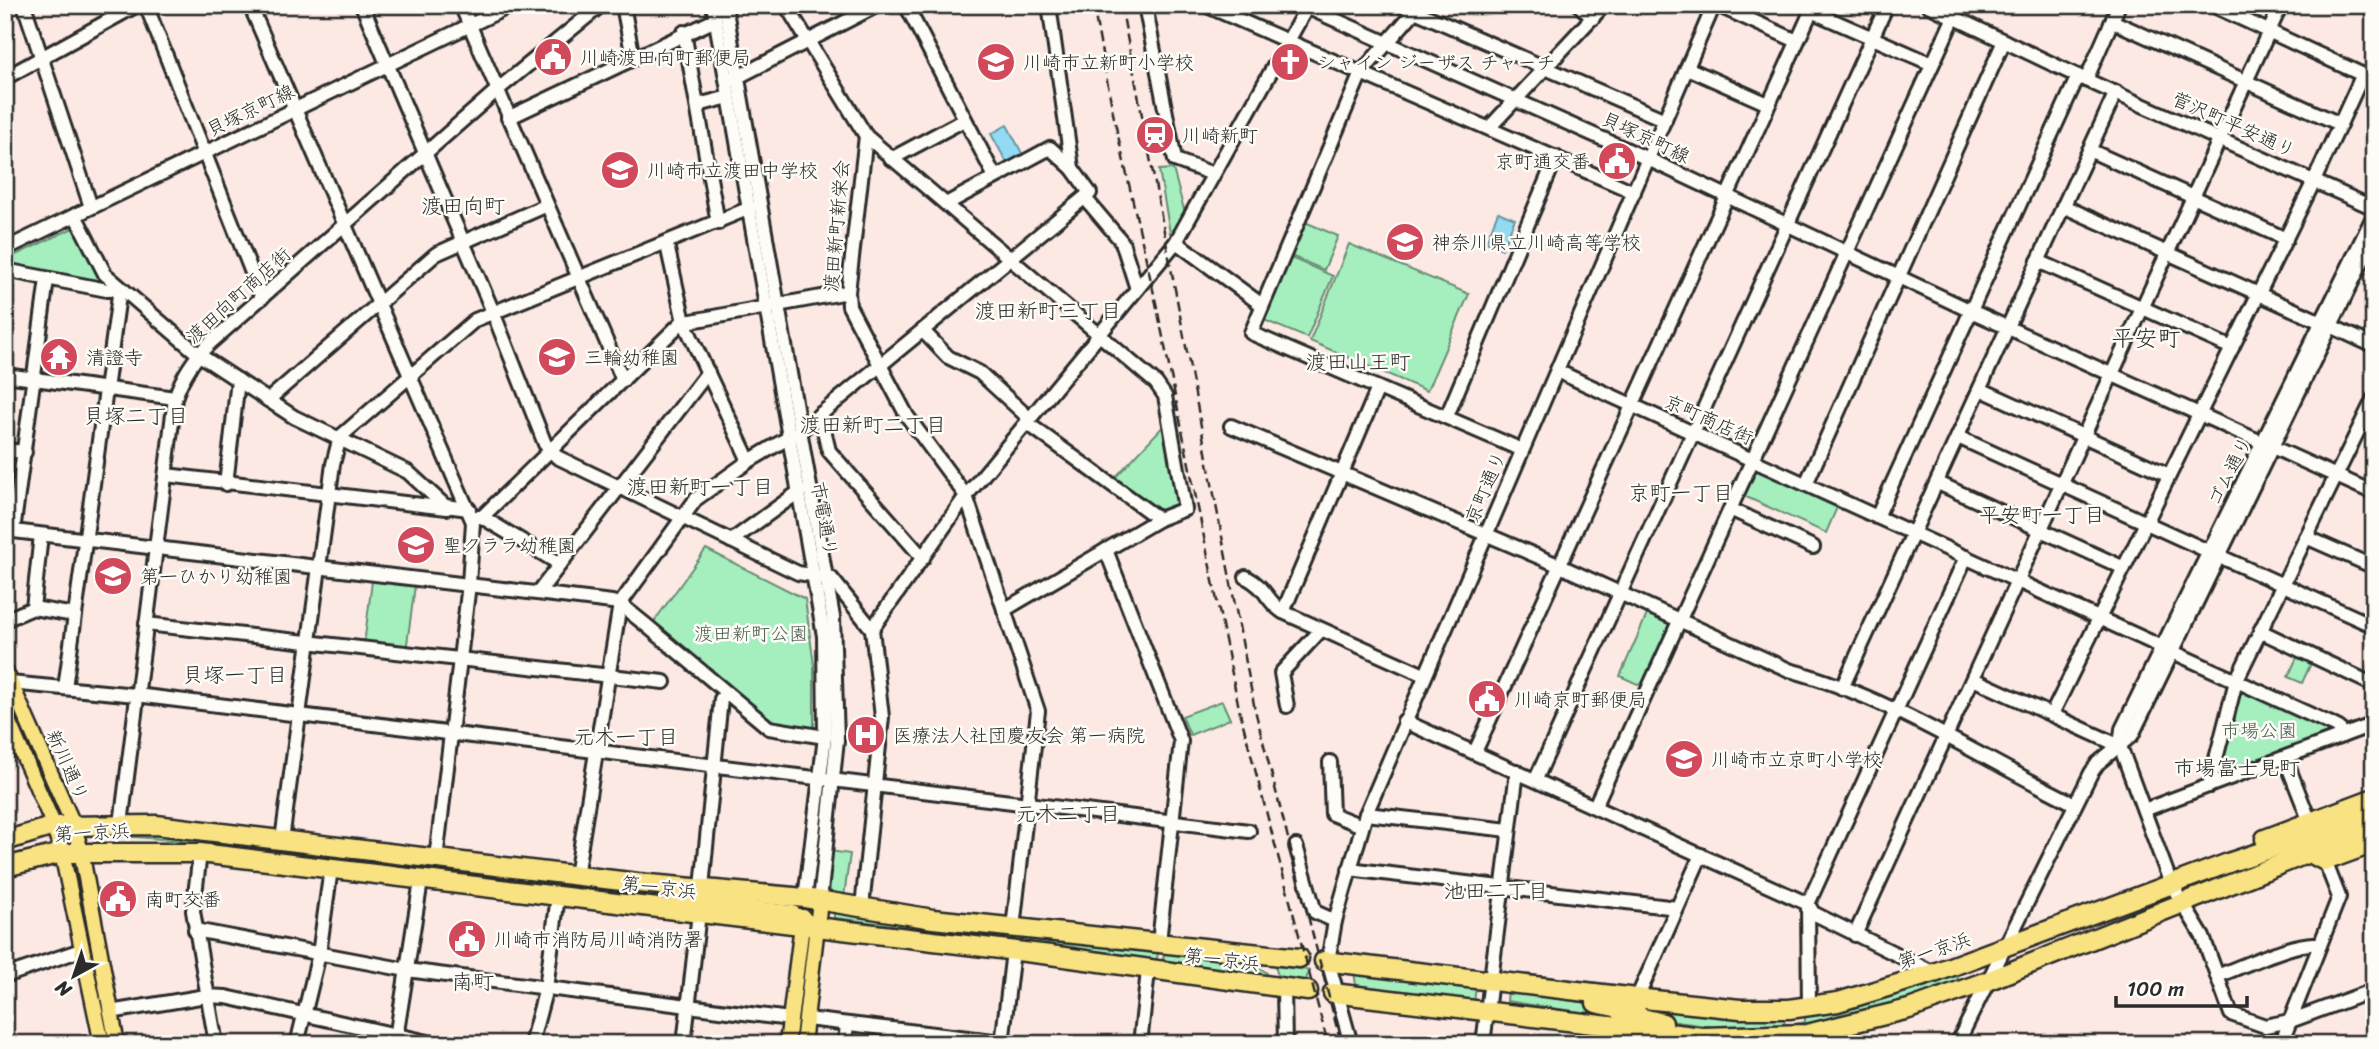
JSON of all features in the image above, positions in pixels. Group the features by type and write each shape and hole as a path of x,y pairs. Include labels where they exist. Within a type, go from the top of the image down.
{"highway":[{"name":"第一京浜","path":"2231,862 2245,846 2374,798"},
{"name":"第一京浜","path":"1336,993 1605,1026 1631,1016 1809,1007 1859,997 1934,973 2231,862 2374,814"},
{"name":"第一京浜","path":"5,841 54,826 121,824 282,840 658,886 702,887 813,899 1013,928 1299,958"},
{"name":"第一京浜","path":"2318,857 2374,827"},
{"name":"第一京浜","path":"1326,961 1512,983 1631,1016 1740,1038 1807,1039 1909,1009 2185,903 2318,857 2374,843"},
{"name":"第一京浜","path":"5,867 81,851 200,853 421,881 808,924 1148,971 1308,990"},
{"path":"1255,953 1271,967 1278,988"}],"main road":[{"name":"新川通り","path":"7,682 73,824 81,851 117,1044"},
{"name":"新川通り","path":"5,714 54,826 62,853 102,1044"},
{"path":"658,886 687,902 792,913 808,924"},
{"name":"市電通り","path":"787,1044 813,899"},
{"name":"市電通り","path":"803,1044 807,1019 808,924"}],"street":[{"path":"24,5 91,207"},
{"path":"5,78 137,5"},
{"path":"146,5 262,298"},
{"path":"250,5 410,375 474,515 436,859"},
{"path":"362,5 493,312 545,444 551,451 620,487 797,573 821,576 837,583 872,629 882,716 862,907"},
{"path":"461,5 545,206 623,380"},
{"name":"貝塚京町線","path":"5,249 512,5"},
{"name":"渡田向町商店街","path":"121,824 175,398 198,354 425,152 601,5"},
{"path":"623,5 633,58"},
{"name":"市電通り","path":"713,5 733,80 729,97 750,208 773,305"},
{"name":"市電通り","path":"726,5 733,80 836,648 838,740 826,779"},
{"path":"786,5 866,136 1156,383 1165,396 1186,504 1182,511 1158,519 1004,610"},
{"path":"733,80 878,5"},
{"path":"906,5 995,177"},
{"path":"1049,5 1072,168"},
{"path":"1145,5 1175,160 1213,174"},
{"path":"1205,5 1634,192"},
{"path":"1401,5 1417,8 1665,120"},
{"path":"1579,5 1593,18"},
{"path":"1489,128 1604,5"},
{"path":"1715,5 1797,41"},
{"name":"京町通り","path":"1351,1044 1326,961 1364,820 1404,721 1715,5"},
{"path":"1536,779 1618,593 1887,5"},
{"name":"菅沢町平安通り","path":"1928,5 2082,78 2374,208"},
{"path":"1877,517 1971,312 2119,5"},
{"path":"2052,714 2340,124 2368,77 2212,5"},
{"path":"1856,935 2281,5"},
{"path":"872,629 966,496 1176,242 1306,6"},
{"name":"貝塚京町線","path":"1306,6 1648,159 1971,312 2374,493"},
{"path":"1417,8 1361,73 1251,333 1522,450"},
{"path":"1475,752 1810,8 1932,64"},
{"path":"1595,806 1954,17"},
{"path":"508,118 715,20"},
{"path":"2112,20 2340,124"},
{"path":"684,33 718,223"},
{"path":"1806,484 2004,41"},
{"path":"1687,68 1768,104"},
{"path":"1842,688 2116,92"},
{"path":"698,105 729,97"},
{"path":"891,159 964,120"},
{"name":"渡田新町新栄会","path":"866,136 848,292 851,312 914,427 966,496 1038,711 1013,928"},
{"path":"576,876 620,604 682,518 703,492 795,433 880,368 1090,193 1072,168 1050,148 946,204"},
{"path":"2089,150 2286,239"},
{"path":"1447,416 1556,158"},
{"path":"1086,198 1122,242 1137,289"},
{"path":"268,400 436,254 545,206"},
{"path":"2063,206 2374,346"},
{"path":"282,840 340,437 470,323 667,245 750,208"},
{"path":"75,215 105,274 198,354 294,417 408,472 450,509"},
{"name":"ゴム通り","path":"2120,746 2122,729 2168,649 2269,446 2374,215"},
{"name":"ゴム通り","path":"2326,324 2374,237"},
{"path":"1176,242 1262,305"},
{"path":"667,245 684,322 749,461"},
{"path":"2038,261 2232,348"},
{"path":"5,270 107,290 120,288"},
{"path":"47,279 24,452 9,530 620,604 769,728 825,737"},
{"path":"65,688 120,288"},
{"path":"474,515 551,451 684,322 848,292"},
{"path":"924,332 948,357 980,373 1029,421 1158,519"},
{"name":"京町商店街","path":"1557,371 2331,724 2339,728 2342,736"},
{"path":"538,593 708,372"},
{"path":"5,375 175,398"},
{"path":"226,484 238,380"},
{"path":"1283,612 1378,388"},
{"path":"1980,389 2169,475"},
{"path":"2209,786 2236,681 2335,476 2368,424 2374,398"},
{"path":"820,414 829,452 923,558"},
{"path":"1231,426 1558,565 1790,670 1842,688 1895,712 2075,804"},
{"name":"市電通り","path":"795,433 800,491 821,576 826,661 826,779 813,899"},
{"path":"1958,437 2374,626"},
{"path":"5,450 24,452"},
{"path":"166,475 450,509 474,515 561,564"},
{"path":"1937,483 2124,568"},
{"path":"731,541 800,491"},
{"path":"1730,509 1813,547"},
{"path":"33,608 41,535"},
{"path":"2306,537 2374,567"},
{"path":"1106,550 1181,741 1158,942"},
{"path":"1809,1007 1808,904 1966,557"},
{"path":"1246,577 1262,586 1275,607 1283,612 1424,675"},
{"path":"5,620 33,608 75,615"},
{"path":"146,624 664,682"},
{"path":"1287,706 1282,673 1321,630"},
{"path":"2260,631 2374,685"},
{"path":"1973,679 2120,746 2171,884 2185,903 2203,937 2231,1013 2265,1026 2291,1021 2370,997"},
{"path":"7,682 136,695 1028,802 1249,831"},
{"path":"702,887 721,699 726,693"},
{"path":"1404,721 1808,904 1814,913 1934,973"},
{"path":"2144,810 2374,724"},
{"path":"1957,1044 2075,804 2098,763 2120,746"},
{"path":"2286,758 2310,822"},
{"path":"1330,762 1332,814 1364,820 1509,830"},
{"path":"1483,1044 1517,771"},
{"path":"1296,846 1315,912 1335,921"},
{"path":"200,853 193,911 216,1044"},
{"path":"1631,1016 1701,855"},
{"path":"2281,1044 2339,897 2318,857"},
{"path":"297,1044 319,954 331,869"},
{"path":"1349,869 1677,908"},
{"path":"396,1038 421,881"},
{"path":"531,1044 546,988 558,896"},
{"path":"684,1044 699,913"},
{"path":"195,930 407,970 790,1018"},
{"path":"2217,976 2312,942 2320,945"},
{"path":"5,976 81,950"},
{"path":"807,1019 1002,1043 1013,951"},
{"path":"1140,1044 1148,971"},
{"path":"1278,988 1285,1044"},
{"path":"110,1012 206,996 226,997 304,1013 396,1038 437,1044"},
{"path":"845,1044 847,1024"}],"green space":[{"path":"1173,169 1186,217 1174,237 1170,233 1159,170"},
{"path":"1305,222 1338,236 1324,270 1291,256"},
{"path":"73,228 107,282 106,286 5,266 5,260"},
{"path":"1349,244 1469,294 1427,391 1310,341"},
{"path":"1291,258 1333,276 1307,338 1264,320"},
{"path":"1167,422 1183,505 1162,515 1111,482"},
{"path":"1757,468 1838,505 1826,533 1744,496"},
{"name":"渡田新町公園","path":"706,549 805,599 814,665 814,729 774,725 653,623"},
{"path":"372,581 415,586 406,651 364,645"},
{"path":"1648,612 1672,623 1644,687 1620,676"},
{"path":"2299,653 2313,659 2302,683 2288,677"},
{"name":"市場公園","path":"2241,689 2333,731 2218,774"},
{"path":"1222,701 1230,719 1190,735 1182,716"},
{"path":"102,832 167,835 408,864 407,871 171,840 102,836"},
{"path":"830,851 850,854 844,896 824,893"},
{"path":"418,865 501,874 500,882 417,872"},
{"path":"834,909 1159,950 1155,965 834,918"},
{"path":"1165,951 1239,961 1264,971 1269,977 1161,966"},
{"path":"1275,966 1308,970 1306,983 1279,979"},
{"path":"1354,972 1476,987 1474,1002 1356,985"},
{"path":"1959,975 1956,982 1897,1003 1857,1015 1795,1027 1795,1024 1805,1022 1805,1017 1795,1016 1882,999"},
{"path":"1508,990 1605,1006 1604,1016 1507,1001"},
{"path":"1656,1009 1784,1016 1785,1028 1738,1030 1654,1019"}],"water":[{"path":"1007,125 1023,155 1007,163 991,134"},
{"path":"1498,212 1515,219 1502,249 1486,242"}],"railway":[{"path":"1093,5 1114,118 1156,303 1240,713 1328,1044"},
{"path":"1121,5 1255,710 1341,1044"},
{"path":"2351,1042 2374,1032"}],"place":[{"name":"川崎渡田向町郵便局","path":"553,57"},
{"name":"川崎市立新町小学校","path":"996,62"},
{"name":"シャイン ジーザス チャーチ","path":"1290,62"},
{"name":"川崎新町","path":"1155,135"},
{"name":"京町通交番","path":"1617,161"},
{"name":"川崎市立渡田中学校","path":"620,170"},
{"name":"神奈川県立川崎高等学校","path":"1405,242"},
{"name":"清證寺","path":"59,357"},
{"name":"三輪幼稚園","path":"557,357"},
{"name":"聖クララ幼稚園","path":"416,545"},
{"name":"第一ひかり幼稚園","path":"113,576"},
{"name":"川崎京町郵便局","path":"1487,699"},
{"name":"医療法人社団慶友会 第一病院","path":"866,735"},
{"name":"川崎市立京町小学校","path":"1684,759"},
{"name":"南町交番","path":"118,899"},
{"name":"川崎市消防局川崎消防署","path":"467,939"}],"district":[{"name":"渡田向町","path":"463,206"},
{"name":"渡田新町三丁目","path":"1048,311"},
{"name":"平安町","path":"2146,338"},
{"name":"渡田山王町","path":"1358,362"},
{"name":"貝塚二丁目","path":"136,416"},
{"name":"渡田新町二丁目","path":"873,425"},
{"name":"渡田新町一丁目","path":"700,487"},
{"name":"京町一丁目","path":"1681,493"},
{"name":"平安町一丁目","path":"2042,515"},
{"name":"貝塚一丁目","path":"235,675"},
{"name":"元木一丁目","path":"626,737"},
{"name":"市場富士見町","path":"2237,768"},
{"name":"元木二丁目","path":"1068,814"},
{"name":"池田二丁目","path":"1496,891"},
{"name":"南町","path":"473,982"}]}
